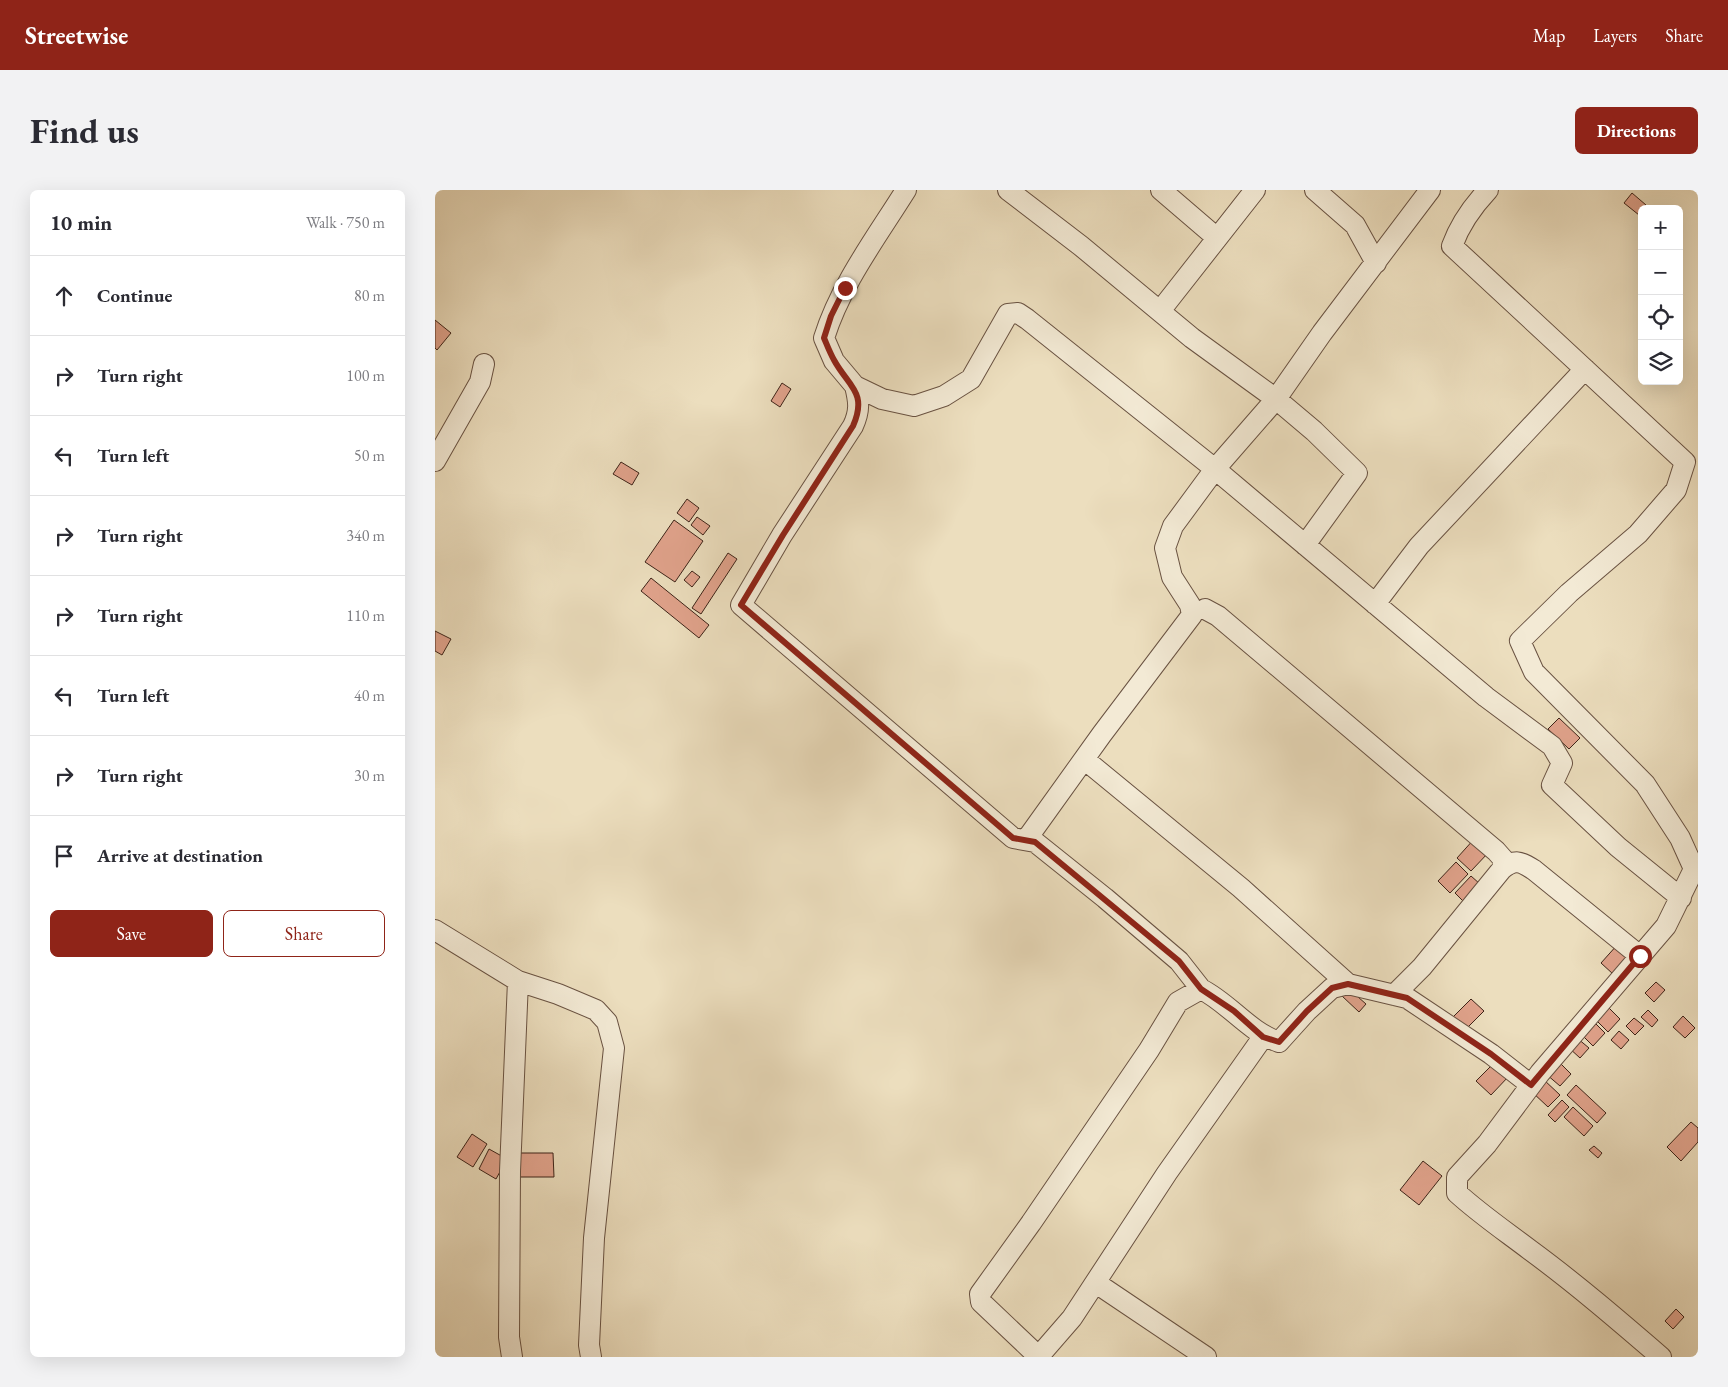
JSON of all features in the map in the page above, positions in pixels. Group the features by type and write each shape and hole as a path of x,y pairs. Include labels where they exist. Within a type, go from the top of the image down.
{"street":[{"path":"905,190 845,288 831,316 824,338 834,361 855,386 882,399 914,406 944,396 971,379 1008,314 1018,313 1215,469 1486,696 1552,746 1562,762 1552,785 1618,847 1681,898"},
{"path":"1008,190 1081,246 1192,338 1276,399 1314,431 1357,473 1305,545"},
{"path":"1161,190 1217,238"},
{"path":"1160,311 1255,190"},
{"path":"1315,190 1355,226 1376,263"},
{"path":"1026,840 1192,615 1190,604 1172,577 1165,548 1173,526 1215,469 1276,399 1322,333 1430,190"},
{"path":"1489,190 1472,206 1457,230 1452,246 1685,462 1676,490 1638,534 1569,593 1520,641 1534,672 1645,784 1680,838 1694,869 1666,926 1531,1085 1487,1144 1457,1177 1457,1193 1479,1213 1531,1250 1619,1320 1660,1357"},
{"path":"435,461 480,382 484,364"},
{"path":"1375,604 1419,546 1585,369"},
{"path":"855,386 859,403 859,414 853,426 783,535 741,605 1013,838 1035,842 1179,961 1201,989 1234,1011 1263,1037 1279,1042 1307,1011 1332,988 1348,984 1407,998 1440,1018 1531,1085"},
{"path":"1205,609 1218,616 1496,851 1504,860 1502,869"},
{"path":"1084,759 1241,888 1348,984"},
{"path":"1394,995 1422,967 1502,869 1512,862 1519,861 1534,870 1640,956"},
{"path":"435,930 518,981 558,994 596,1010 607,1022 614,1048 594,1238 589,1345 591,1357"},
{"path":"512,1357 509,1337 511,1171 518,981"},
{"path":"1201,989 1178,1002 1143,1058 1031,1223 979,1294 981,1302 1039,1357 1072,1318 1167,1172 1263,1037"},
{"path":"1096,1282 1206,1357"}],"building":[{"path":"1632,193 1646,205 1638,205 1638,214 1624,203"},
{"path":"435,320 451,333 437,350 435,348"},
{"path":"782,383 791,389 780,407 771,401"},
{"path":"621,462 639,473 632,485 613,474"},
{"path":"687,499 699,508 689,522 677,513"},
{"path":"697,517 710,526 703,535 691,525"},
{"path":"674,520 703,541 675,582 645,562"},
{"path":"728,553 737,559 701,614 692,608"},
{"path":"692,571 700,577 692,587 684,580"},
{"path":"651,578 709,625 699,638 641,591"},
{"path":"435,631 451,639 442,655 435,651"},
{"path":"1559,718 1580,738 1569,749 1548,729"},
{"path":"1475,838 1489,852 1471,871 1457,858"},
{"path":"1456,862 1468,874 1450,893 1438,881"},
{"path":"1471,876 1480,884 1464,902 1455,893"},
{"path":"1618,944 1630,955 1613,974 1601,963"},
{"path":"1656,982 1665,990 1654,1002 1645,993"},
{"path":"1349,989 1366,1004 1359,1012 1342,996"},
{"path":"1471,999 1484,1011 1465,1030 1452,1018"},
{"path":"1607,1006 1620,1019 1608,1032 1595,1019"},
{"path":"1648,1010 1658,1020 1652,1027 1641,1017"},
{"path":"1683,1016 1695,1028 1685,1038 1673,1027"},
{"path":"1634,1018 1644,1026 1635,1035 1626,1026"},
{"path":"1593,1021 1605,1033 1593,1046 1581,1034"},
{"path":"1619,1031 1629,1040 1621,1049 1611,1040"},
{"path":"1577,1038 1589,1048 1580,1058 1568,1047"},
{"path":"1558,1061 1571,1074 1560,1086 1546,1074"},
{"path":"1494,1063 1509,1076 1491,1095 1476,1081"},
{"path":"1543,1079 1560,1095 1548,1107 1531,1091"},
{"path":"1576,1085 1606,1113 1597,1123 1567,1095"},
{"path":"1562,1100 1569,1107 1555,1122 1548,1115"},
{"path":"1573,1107 1593,1126 1584,1136 1564,1117"},
{"path":"1691,1122 1698,1128 1698,1142 1681,1161 1667,1147"},
{"path":"472,1134 487,1144 473,1167 457,1157"},
{"path":"1594,1146 1602,1153 1598,1158 1589,1150"},
{"path":"489,1149 507,1159 496,1179 479,1169"},
{"path":"519,1153 553,1153 554,1177 519,1177"},
{"path":"1423,1161 1442,1176 1419,1205 1400,1190"},
{"path":"1676,1309 1684,1317 1673,1329 1665,1321"}],"route":[{"path":"845,288 831,316 824,338 834,361 855,386 859,403 859,414 824,473 741,600 741,605 759,623 1013,838 1035,842 1179,961 1201,989 1234,1011 1263,1037 1279,1042 1307,1011 1332,988 1348,984 1407,998 1440,1018 1531,1085 1616,982 1640,956"}]}
